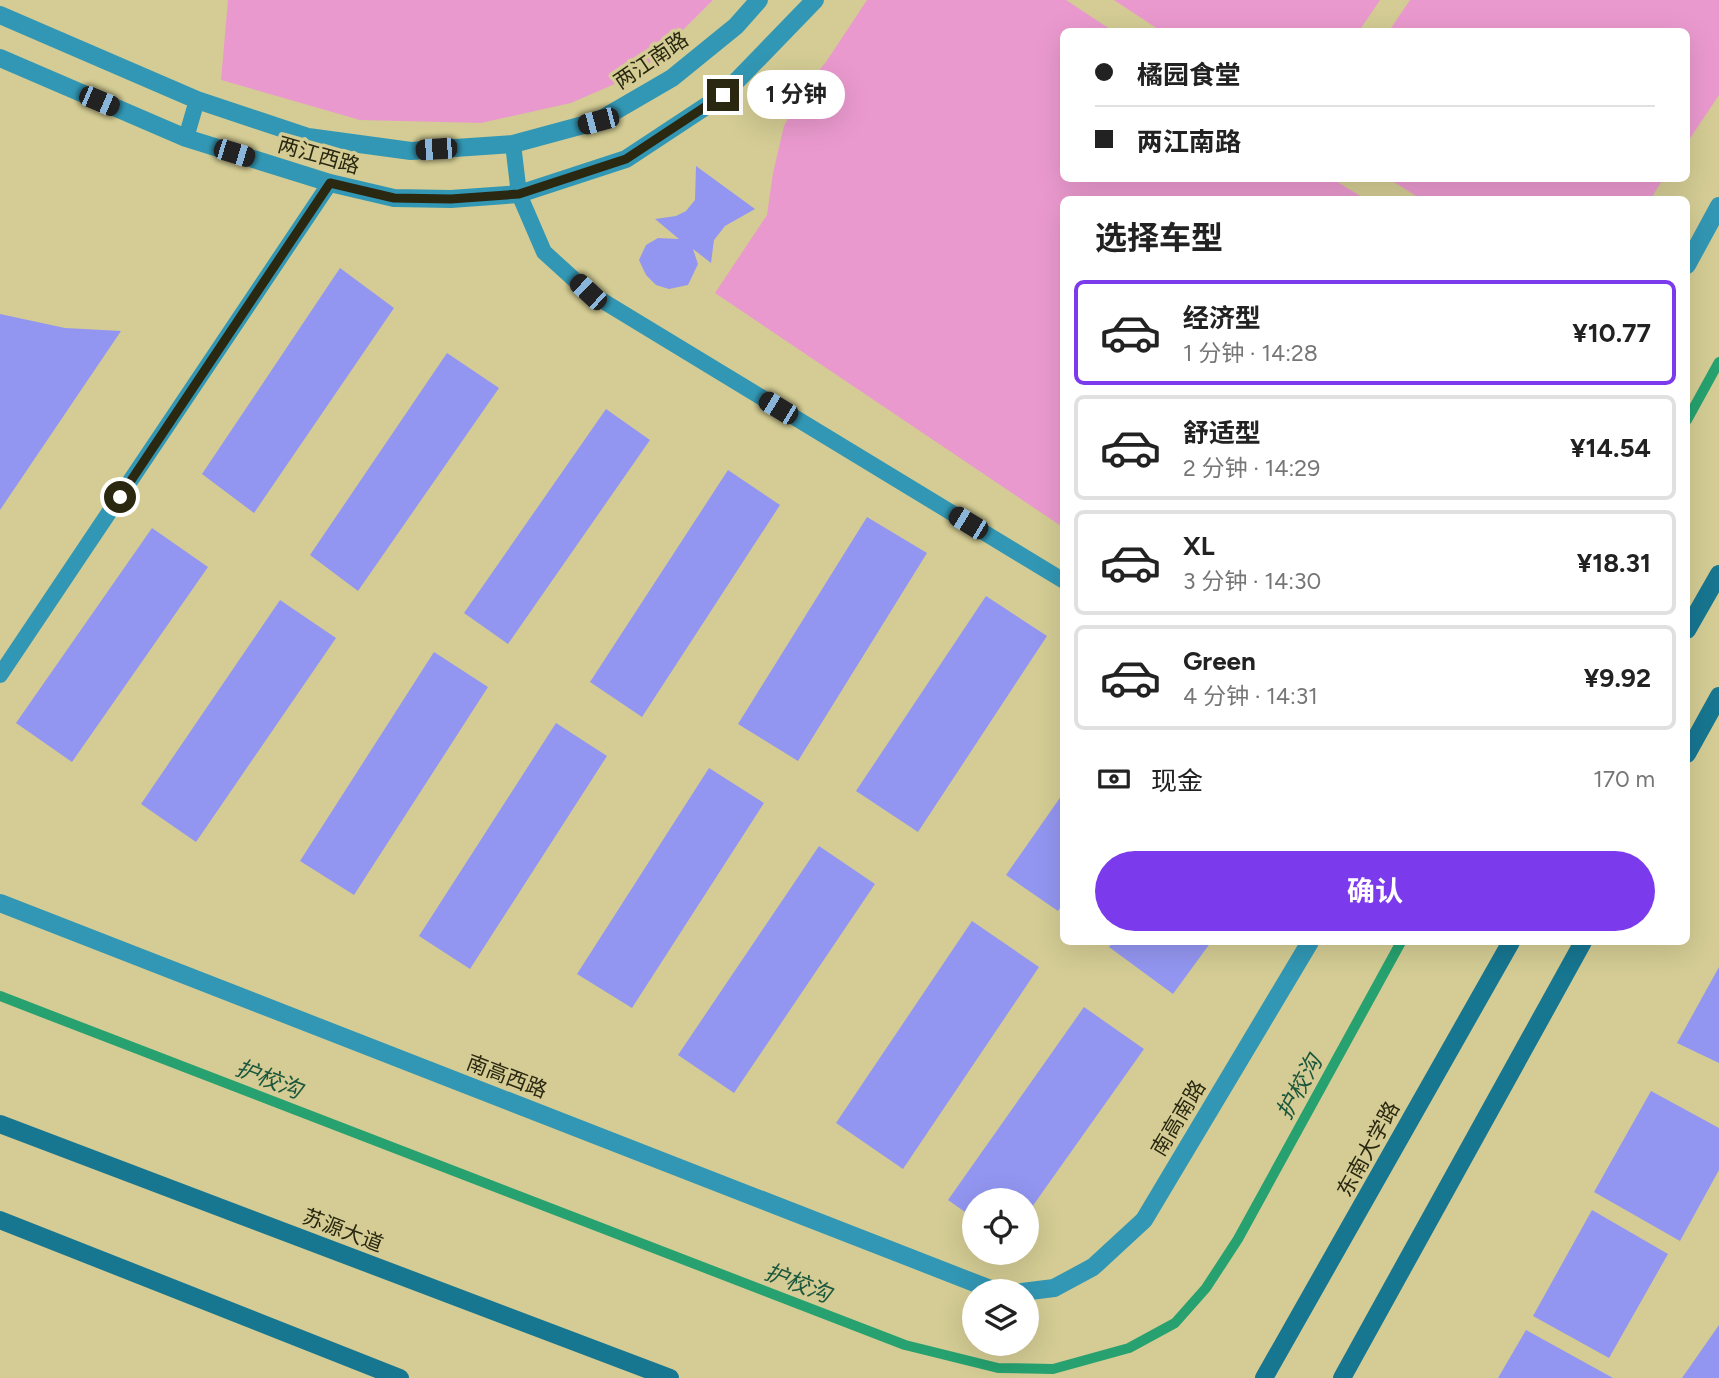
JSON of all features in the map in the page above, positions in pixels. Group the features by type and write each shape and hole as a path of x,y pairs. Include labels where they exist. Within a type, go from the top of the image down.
{"main road":[{"path":"1690,625 1719,574"},
{"path":"1690,749 1719,696"},
{"name":"东南大学路","path":"1264,1378 1509,945"},
{"path":"1342,1378 1581,945"},
{"name":"苏源大道","path":"0,1124 670,1378"},
{"path":"0,1220 400,1378"}],"street":[{"name":"两江南路","path":"513,144 598,121 672,78 736,26 759,0"},
{"path":"519,194 626,159 723,95 815,0"},
{"name":"两江西路","path":"0,15 197,100 308,137 411,151 513,144"},
{"name":"两江西路","path":"0,58 186,138 330,183 394,198 451,199 519,194"},
{"path":"1690,259 1719,206"},
{"name":"南高西路","path":"0,903 965,1279"},
{"name":"南高南路","path":"1039,1290 1054,1288 1093,1267 1144,1220 1308,945"}],"lane":[{"path":"186,138 197,100"},
{"path":"513,144 519,194 544,252 588,292 1060,578"},
{"path":"0,675 330,183"}],"shaded area":[{"path":"228,0 713,0 640,73 571,103 481,123 360,120 221,80"},
{"path":"867,0 1066,0 1108,28 1060,28 1060,182 1338,182 1360,196 1060,196 1060,525 715,293 767,215 784,126 804,88 826,62"},
{"path":"1114,0 1380,0 1361,28 1156,28"},
{"path":"1410,0 1719,0 1719,95 1690,138 1690,28 1391,28"},
{"path":"1394,182 1661,182 1652,196 1416,196"}],"building":[{"path":"696,166 755,209 725,226 714,240 711,263 693,249 698,264 688,285 669,289 656,285 646,275 639,260 646,245 658,238 679,239 655,219 676,216 686,211 695,200"},
{"path":"340,268 394,308 254,513 202,474"},
{"path":"0,314 65,328 121,331 0,510"},
{"path":"447,353 499,388 358,591 310,555"},
{"path":"606,409 650,440 508,644 464,613"},
{"path":"728,470 780,505 642,717 590,682"},
{"path":"867,517 927,553 798,761 738,724"},
{"path":"152,528 208,567 72,762 16,723"},
{"path":"986,596 1047,636 918,832 856,791"},
{"path":"280,600 336,638 196,842 141,804"},
{"path":"434,652 488,687 354,895 300,861"},
{"path":"556,723 607,756 470,969 419,936"},
{"path":"709,768 764,803 632,1008 577,974"},
{"path":"1060,798 1058,911 1006,875"},
{"path":"819,846 875,884 734,1093 678,1055"},
{"path":"972,921 1039,967 903,1169 836,1123"},
{"path":"1111,945 1209,945 1173,994 1109,947"},
{"path":"1719,967 1719,1063 1677,1043"},
{"path":"1084,1007 1144,1049 1039,1197 1039,1188 962,1188 962,1210 948,1200"},
{"path":"1651,1091 1719,1128 1719,1170 1680,1241 1594,1192"},
{"path":"1592,1210 1668,1254 1609,1358 1533,1316"},
{"path":"1719,1325 1719,1378 1682,1378"},
{"path":"1526,1330 1613,1378 1498,1378"}],"waterway":[{"name":"护校沟","path":"1690,415 1719,362"},
{"name":"护校沟","path":"0,996 905,1345 998,1368 1053,1369 1129,1348 1175,1323 1206,1288 1238,1239 1399,945"}],"route":[{"path":"120,497 330,183 394,198 451,199 519,194 626,159 723,95"}]}
